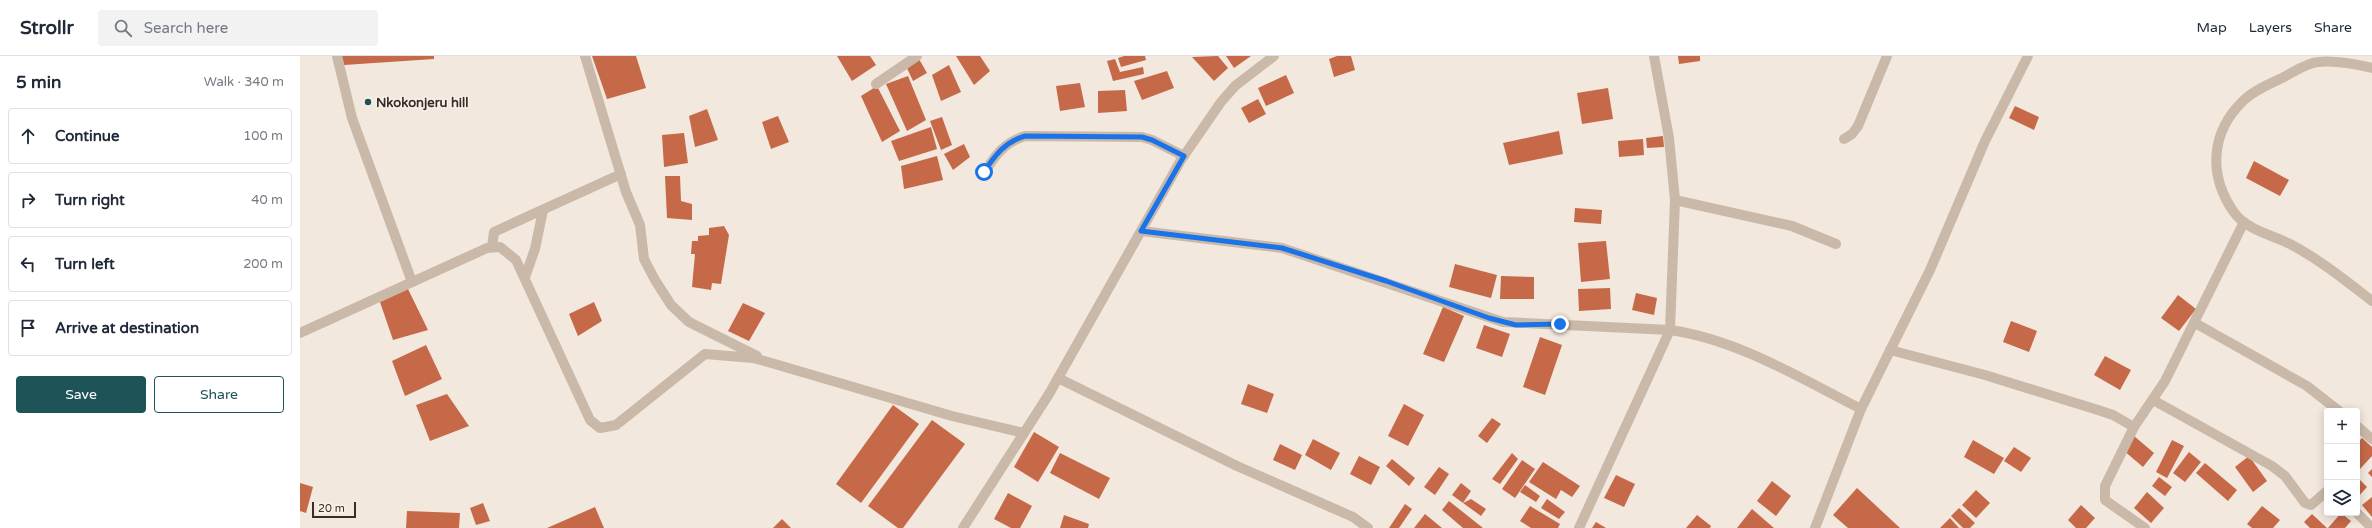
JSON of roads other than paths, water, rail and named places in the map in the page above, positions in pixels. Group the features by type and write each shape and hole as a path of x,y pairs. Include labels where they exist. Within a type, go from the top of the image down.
{"street":[{"path":"337,56 352,118 412,282"},
{"path":"585,56 621,174 640,225 644,259 671,305 688,322 768,362"},
{"path":"876,84 917,56"},
{"path":"963,528 1058,378 1184,156 1221,102 1235,86 1274,56"},
{"path":"1579,528 1670,330 1675,200 1669,138 1654,56"},
{"path":"1844,139 1852,134 1858,126 1887,56"},
{"path":"1815,528 1861,409 1930,270 1985,141 2028,56"},
{"path":"2372,68 2317,62 2276,81 2244,100 2225,120 2217,141 2216,159 2219,180 2234,212 2244,222 2256,230 2290,244 2372,301"},
{"path":"984,172 994,156 1011,141 1025,136 1142,137 1152,140 1184,156"},
{"path":"492,247 494,232 621,174"},
{"path":"1675,200 1792,226 1836,244"},
{"path":"525,277 534,249 543,210"},
{"path":"2145,528 2110,506 2105,500 2105,486 2134,427 2153,400 2195,323 2244,222"},
{"path":"1141,231 1282,248 1503,322 1516,325 1560,324 1670,330 1693,333 1750,352 1861,409"},
{"path":"300,333 492,247 500,247 507,251 516,260 590,420 600,428 616,425 705,354 753,358 808,372 952,416 1024,433"},
{"path":"2195,323 2311,388 2335,408"},
{"path":"1890,350 1985,375 2098,410 2113,415 2134,427"},
{"path":"1058,378 1237,466 1353,517 1368,528"},
{"path":"2153,400 2272,466 2285,476 2305,503 2311,505 2324,494"},
{"path":"2360,429 2372,439"},
{"path":"2360,515 2372,528"}],"place":[{"name":"Nkokonjeru hill","path":"368,102"}]}
